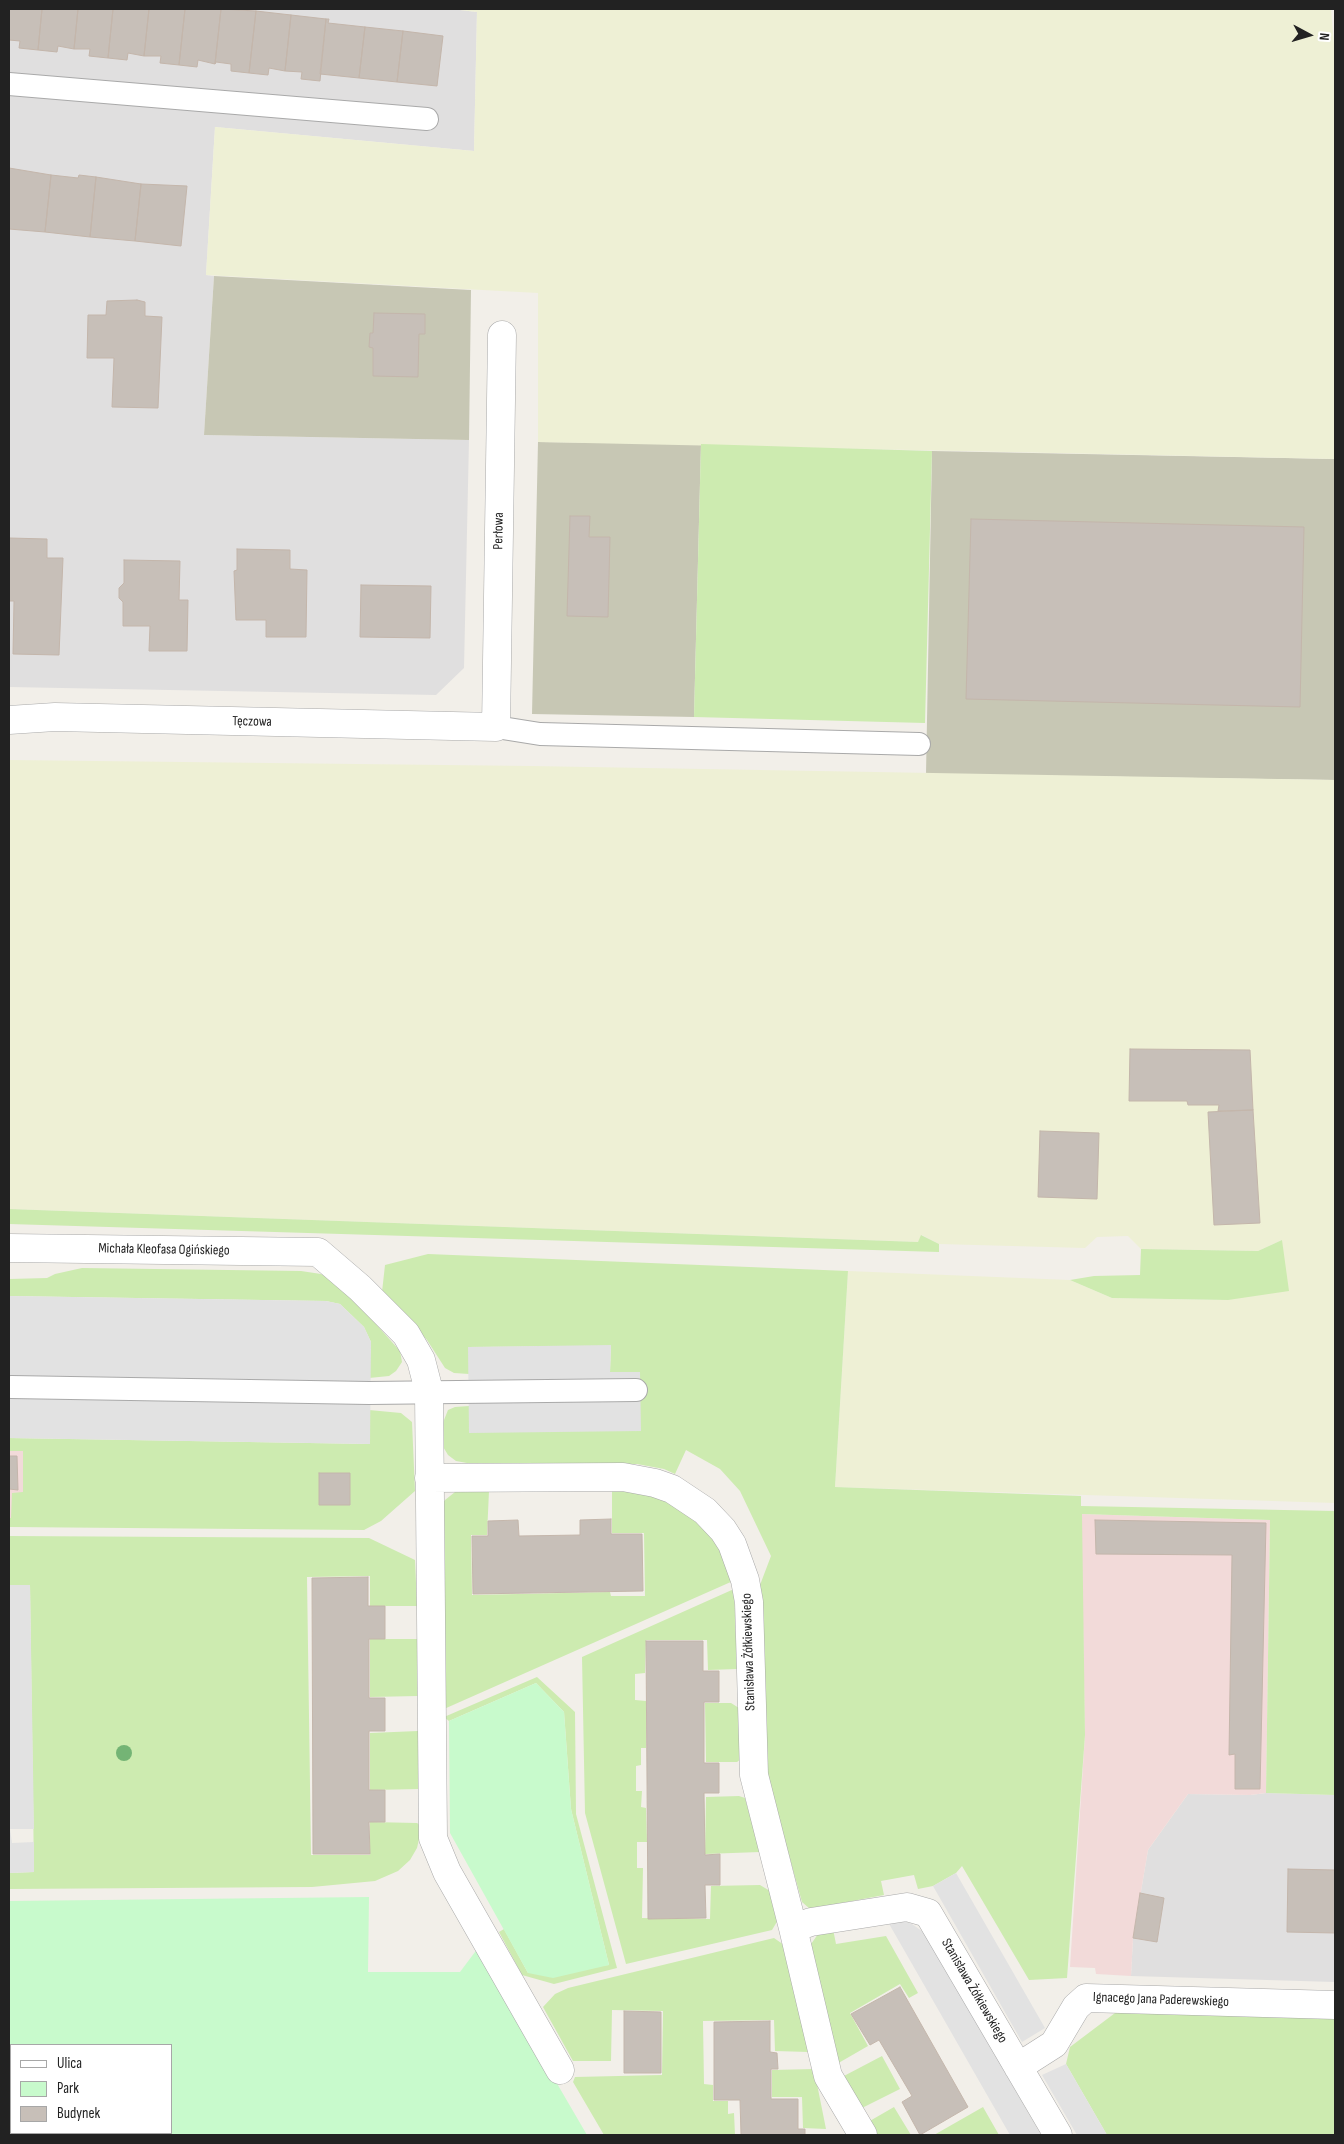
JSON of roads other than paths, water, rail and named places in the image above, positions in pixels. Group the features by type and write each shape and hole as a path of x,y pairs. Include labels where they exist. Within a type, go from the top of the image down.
{"street":[{"name":"Perłowa","path":"496,727 502,335"},
{"name":"Tęczowa","path":"9,720 65,718 496,727"},
{"name":"Michała Kleofasa Ogińskiego","path":"9,1248 318,1252 360,1288 406,1334 421,1360 429,1391"},
{"path":"429,1391 433,1838 451,1880 560,2070"},
{"name":"Stanisława Żółkiewskiego","path":"429,1478 603,1476 639,1479 672,1489 706,1511 723,1530 738,1555 748,1595 754,1775 793,1928 811,1922 907,1907 928,1914 1058,2135"},
{"path":"793,1928 828,2076 863,2135"},
{"name":"Ignacego Jana Paderewskiego","path":"1018,2067 1054,2044 1076,2007 1086,1998 1335,2005"}],"lane":[{"path":"9,84 427,119"},
{"path":"496,727 540,734 919,744"},
{"path":"11,1387 369,1393 636,1390"}]}
